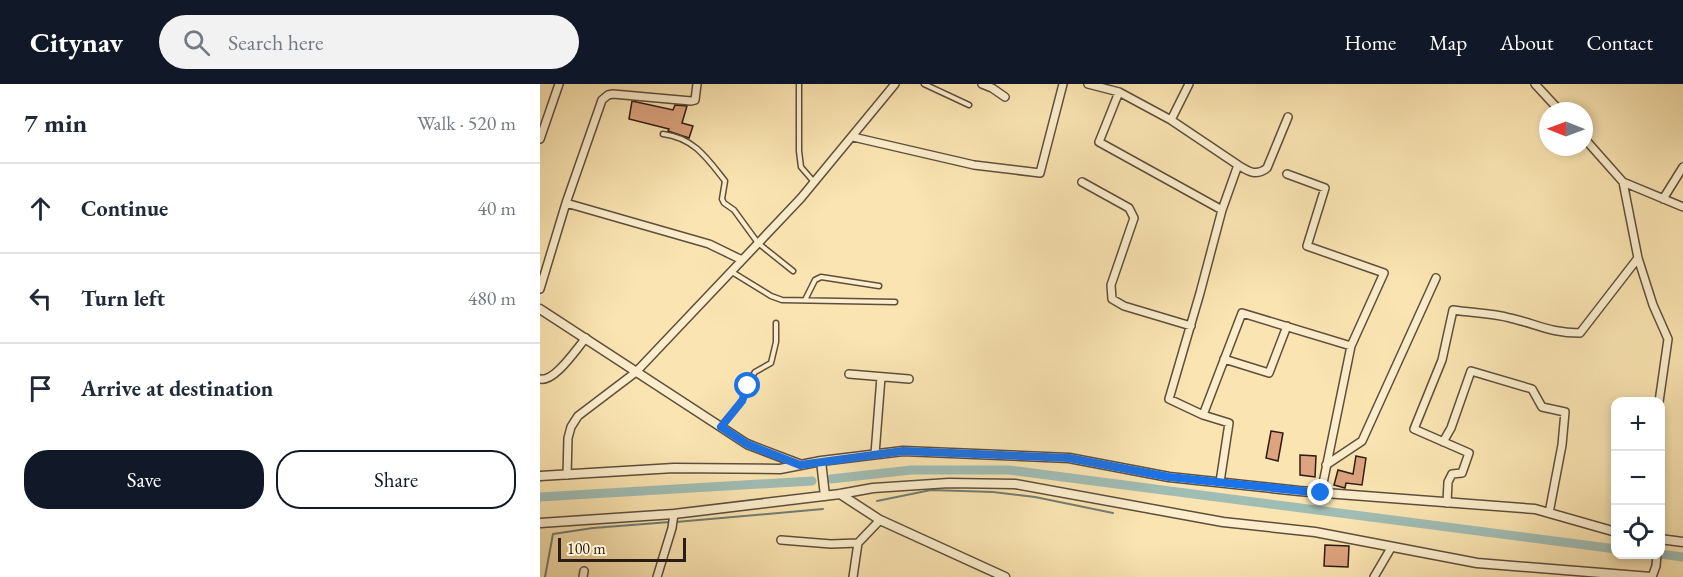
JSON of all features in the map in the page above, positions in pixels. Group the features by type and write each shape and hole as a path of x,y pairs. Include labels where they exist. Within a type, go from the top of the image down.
{"street":[{"path":"540,139 559,84"},
{"path":"540,289 600,104 608,95 691,101 694,100 697,84"},
{"path":"567,475 568,438 571,427 578,416 636,372 814,183 895,84"},
{"path":"982,84 1005,97"},
{"path":"853,136 974,165 1040,173 1063,84"},
{"path":"1088,84 1119,92 1171,120 1238,165 1256,174 1262,173 1267,168 1288,117"},
{"path":"1171,120 1189,84"},
{"path":"1535,84 1552,102"},
{"path":"1119,92 1099,142 1222,210"},
{"path":"1593,148 1623,182 1683,207"},
{"path":"1220,482 1229,423 1203,415 1169,399 1222,210 1238,165"},
{"path":"1663,199 1683,167"},
{"path":"1287,174 1325,188 1307,246 1384,273 1351,346 1321,493"},
{"path":"1082,182 1129,208 1134,218 1111,285 1112,299 1124,306 1191,326"},
{"path":"1623,182 1638,258 1653,305 1668,339 1660,397"},
{"path":"566,203 710,244 742,260"},
{"path":"1447,503 1448,482 1452,474 1462,473 1469,453 1414,429 1442,360 1453,310 1510,318 1563,333 1580,333 1638,258"},
{"path":"1326,465 1362,441 1436,278"},
{"path":"540,309 747,444 800,465"},
{"path":"1203,415 1242,313 1351,346"},
{"path":"1224,359 1269,374 1287,326"},
{"path":"540,378 545,380 553,376 586,338"},
{"path":"1443,442 1451,428 1471,371 1532,389 1542,407 1565,412 1562,445 1550,513"},
{"path":"849,374 909,379"},
{"path":"875,454 880,377"},
{"path":"540,476 674,468 780,469 821,461 903,451 1069,458 1169,477 1321,493 1535,509 1611,531"},
{"path":"821,461 825,496"},
{"path":"540,523 673,517 873,488 949,483 1015,484 1223,522 1315,532 1478,563 1652,577 1657,559"},
{"path":"840,494 880,520 1005,577"},
{"path":"657,577 672,528 673,517"},
{"path":"853,577 858,543 880,520"},
{"path":"781,540 831,544 858,543"},
{"path":"1665,540 1683,542"},
{"path":"1374,577 1391,548"}],"lane":[{"path":"799,84 801,167 814,183"},
{"path":"924,84 969,105"},
{"path":"663,134 677,136 688,141 707,159 725,181 722,199 724,203 734,210 758,243 793,272"},
{"path":"731,272 782,300 895,302"},
{"path":"805,300 810,287 815,280 821,277 879,286"},
{"path":"721,427 742,401 755,372 771,363 776,342 776,324"}],"building":[{"path":"632,101 673,110 675,105 687,106 682,123 693,126 689,138 668,131 669,129 629,119"},
{"path":"1271,431 1283,433 1278,461 1266,458"},
{"path":"1300,455 1316,456 1315,477 1300,475"},
{"path":"1356,456 1366,458 1362,485 1346,483 1345,488 1334,485 1338,470 1353,474"},
{"path":"1325,545 1349,546 1348,567 1324,566"}],"waterway":[{"path":"831,479 911,470 1009,470 1611,548"},
{"path":"540,497 812,481"},
{"path":"877,501 931,490 993,492 1035,497 1113,513"},
{"path":"676,522 823,509"},
{"path":"545,577 553,534 593,528 670,522"},
{"path":"1665,555 1683,557"}],"route":[{"path":"748,386 742,401 721,427 747,444 800,465 903,451 1069,458 1169,477 1321,493"}]}
